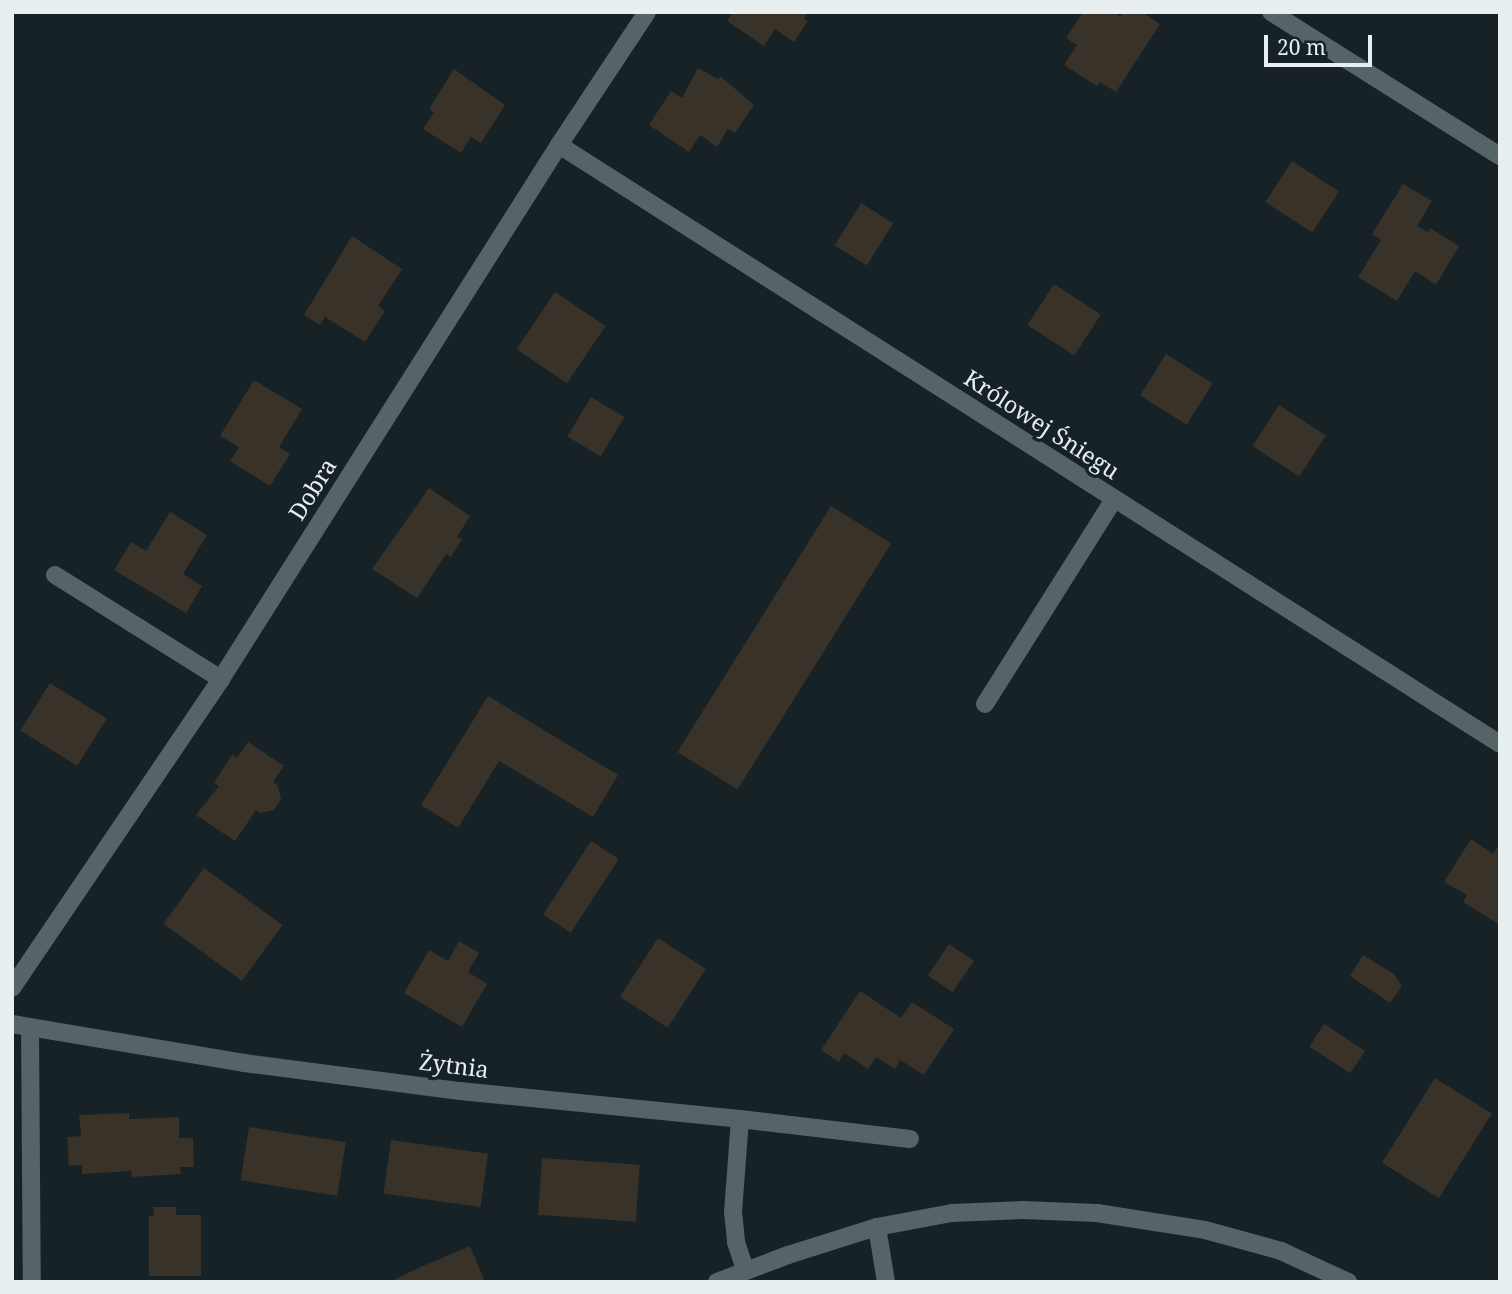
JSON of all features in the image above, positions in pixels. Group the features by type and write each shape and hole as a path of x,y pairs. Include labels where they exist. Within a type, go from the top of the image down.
{"street":[{"name":"Dobra","path":"12,988 221,678 559,145 647,12"},
{"path":"1270,12 1500,156"},
{"name":"Królowej Śniegu","path":"559,145 1500,744"},
{"path":"985,704 1114,499"},
{"path":"55,575 221,678"},
{"path":"21,1025 32,1282"},
{"name":"Żytnia","path":"21,1025 244,1063 460,1091 910,1139"},
{"path":"740,1119 733,1212 736,1242 745,1270"},
{"path":"717,1282 745,1270 877,1227 952,1213 987,1210 1120,1216 1166,1222 1244,1239 1305,1261 1348,1282"},
{"path":"877,1227 887,1282"}],"building":[{"path":"733,12 808,12 804,19 808,21 794,42 775,29 764,46 727,21"},
{"path":"1083,12 1113,12 1120,17 1123,12 1142,12 1160,24 1116,92 1100,82 1097,86 1064,65 1077,45 1066,38"},
{"path":"698,68 718,79 720,76 754,105 735,133 728,129 717,147 700,135 689,152 649,125 671,91 682,98"},
{"path":"454,69 505,105 481,143 471,137 461,153 423,129 434,112 429,109"},
{"path":"1292,161 1339,191 1312,233 1265,202"},
{"path":"1403,184 1432,201 1417,226 1428,232 1430,228 1459,246 1436,285 1415,271 1397,301 1358,277 1381,240 1372,234"},
{"path":"861,203 893,223 867,266 835,245"},
{"path":"352,236 402,269 378,306 385,311 365,342 325,317 320,325 304,315"},
{"path":"1054,284 1101,314 1074,356 1027,325"},
{"path":"555,292 606,326 567,383 516,349"},
{"path":"1166,354 1213,383 1187,425 1140,396"},
{"path":"254,380 302,409 279,447 290,454 270,486 230,461 239,447 220,436"},
{"path":"591,397 624,417 601,457 567,436"},
{"path":"1279,405 1326,435 1299,477 1252,446"},
{"path":"429,488 470,516 457,537 462,539 451,557 446,554 417,598 372,569"},
{"path":"831,506 891,544 738,790 677,752"},
{"path":"170,512 207,535 183,574 202,586 186,613 114,570 131,542 146,551"},
{"path":"50,683 107,719 77,766 20,730"},
{"path":"488,696 618,775 593,817 499,761 458,828 421,805"},
{"path":"248,742 284,766 273,782 278,786 281,799 274,810 261,813 256,810 235,841 196,815 219,786 214,783 232,755 237,758"},
{"path":"1471,839 1493,854 1497,848 1500,849 1500,925 1463,902 1467,895 1444,882"},
{"path":"591,841 619,859 571,933 543,915"},
{"path":"204,868 282,925 242,981 163,924"},
{"path":"658,938 706,969 668,1028 620,997"},
{"path":"459,941 479,953 468,972 487,984 462,1027 404,993 429,950 448,961"},
{"path":"949,944 974,961 953,992 928,976"},
{"path":"1363,955 1394,974 1402,986 1390,1003 1350,976"},
{"path":"860,991 901,1018 912,1002 954,1029 924,1075 900,1060 895,1069 876,1057 868,1069 844,1053 839,1062 821,1050"},
{"path":"1324,1024 1365,1051 1350,1073 1309,1047"},
{"path":"1435,1078 1492,1114 1439,1198 1382,1163"},
{"path":"129,1113 129,1119 179,1117 179,1138 193,1138 194,1167 180,1167 181,1174 132,1177 131,1171 82,1174 82,1165 69,1166 67,1137 81,1136 79,1115"},
{"path":"249,1127 346,1142 337,1196 241,1180"},
{"path":"391,1140 488,1154 481,1207 383,1193"},
{"path":"542,1158 640,1165 636,1222 538,1215"},
{"path":"153,1207 176,1207 176,1215 201,1215 201,1276 149,1276 149,1216 154,1216"},
{"path":"470,1246 485,1282 389,1282 423,1266"}]}
